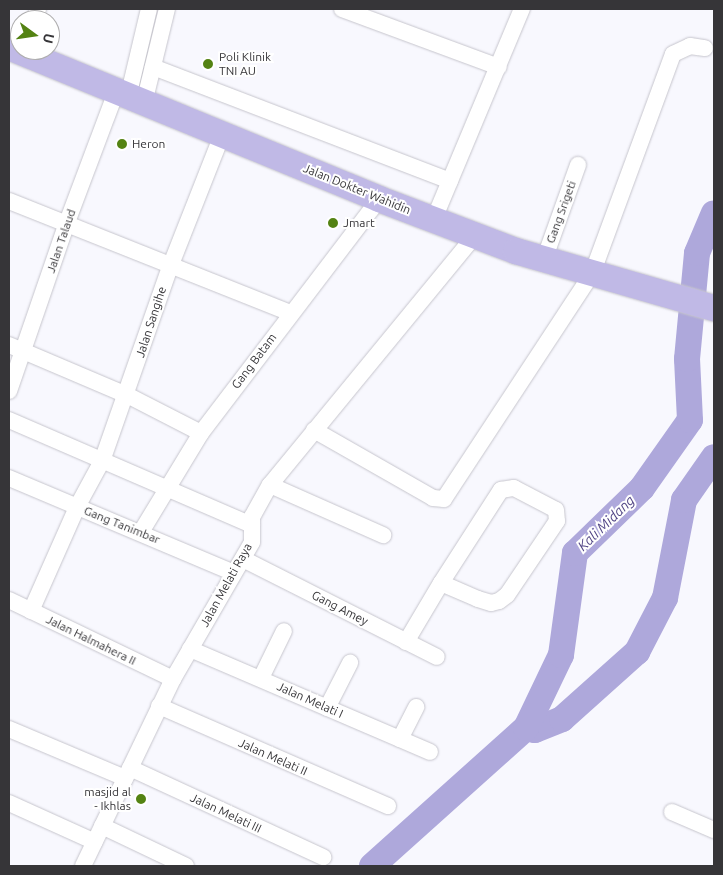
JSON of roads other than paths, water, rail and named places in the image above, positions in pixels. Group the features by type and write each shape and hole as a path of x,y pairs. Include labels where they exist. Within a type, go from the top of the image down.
{"main road":[{"name":"Jalan Dokter Wahidin","path":"42,60 379,199 475,235 544,260 628,286 714,308"}],"street":[{"path":"129,97 149,9"},
{"path":"129,97 153,67 167,9"},
{"path":"342,9 500,67"},
{"path":"434,219 500,67 522,9"},
{"path":"314,430 433,498 444,499 592,274 673,54 690,46 705,48"},
{"path":"153,67 450,180"},
{"name":"Jalan Talaud","path":"9,392 16,348 66,225 129,97"},
{"name":"Jalan Sangihe","path":"31,611 77,507 102,461 127,395 170,267 222,135"},
{"name":"Gang Srigeti","path":"544,260 578,164"},
{"name":"Gang Batam","path":"141,532 166,487 201,433 290,313 379,199"},
{"path":"9,200 170,267 290,313"},
{"name":"Jalan Melati Raya","path":"83,866 159,706 254,536 252,525 254,512 270,485 475,235"},
{"path":"16,348 127,395 201,433"},
{"path":"9,420 252,525"},
{"name":"Gang Tanimbar","path":"9,478 141,532 234,573"},
{"path":"270,485 383,535"},
{"path":"406,642 441,583 501,490 514,488 556,510 556,521 506,595 499,601 491,603 478,599 441,583"},
{"name":"Gang Amey","path":"243,558 437,657"},
{"name":"Jalan Halmahera II","path":"9,600 173,679"},
{"path":"261,678 284,631"},
{"name":"Jalan Melati I","path":"190,649 430,752"},
{"path":"328,708 350,663"},
{"name":"Jalan Melati II","path":"159,706 388,806"},
{"path":"400,739 416,706"},
{"name":"Jalan Melati III","path":"9,729 127,773 323,857"},
{"path":"9,803 95,842"},
{"path":"672,812 714,830"},
{"path":"102,826 186,866"}],"waterway":[{"name":"Kali Midang","path":"372,866 526,728 561,655 575,553 642,488 690,420 687,359 697,253 714,213"},
{"path":"526,728 535,730 562,719 637,652 665,598 684,500 714,457"}],"place":[{"name":"Poli Klinik TNI AU","path":"208,64"},
{"name":"Heron","path":"122,144"},
{"name":"Jmart","path":"333,223"},
{"name":"masjid al - Ikhlas","path":"141,799"}]}
